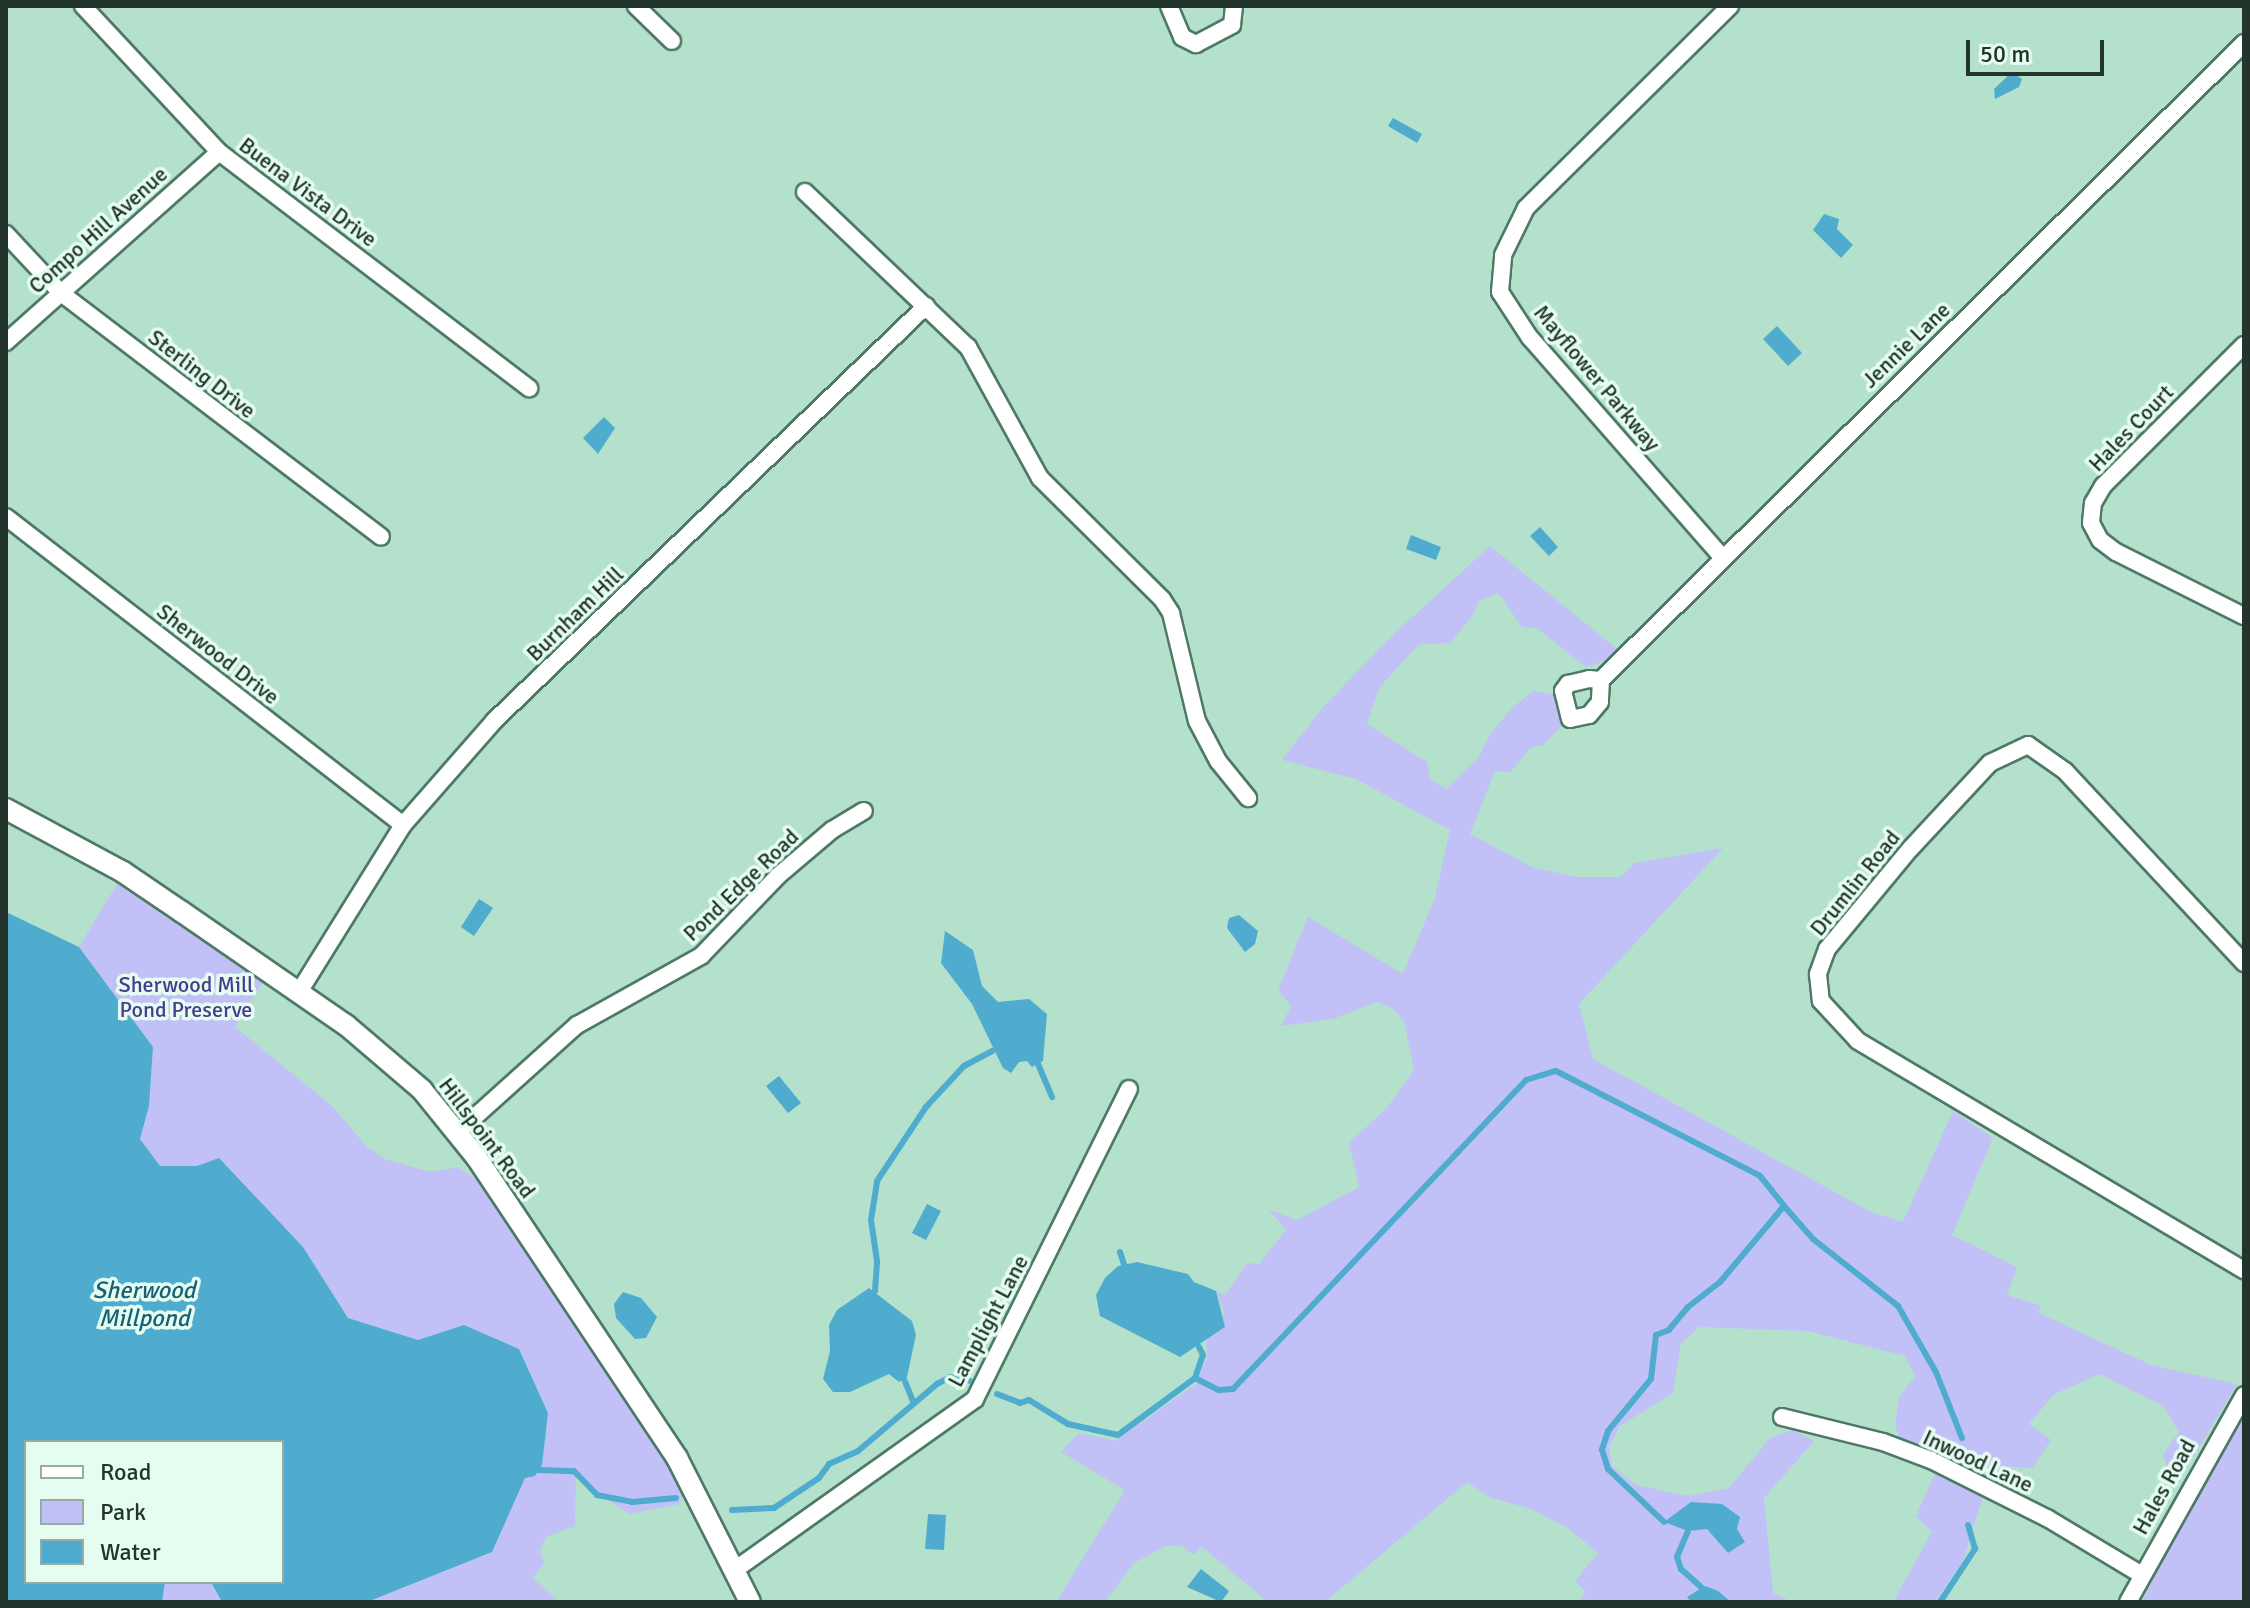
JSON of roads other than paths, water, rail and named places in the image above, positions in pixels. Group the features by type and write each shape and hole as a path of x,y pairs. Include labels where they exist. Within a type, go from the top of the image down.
{"street":[{"name":"Buena Vista Drive","path":"83,6 219,152 529,388"},
{"path":"636,6 672,41"},
{"path":"1169,6 1182,37 1196,44 1232,25 1234,6"},
{"name":"Mayflower Parkway","path":"1722,557 1530,338 1500,292 1503,255 1526,208 1730,6"},
{"name":"Jennie Lane","path":"1601,680 2244,43"},
{"name":"Compo Hill Avenue","path":"6,342 219,152"},
{"path":"805,192 968,347 988,377 1040,478 1162,599 1171,613 1197,721 1218,761 1248,798"},
{"name":"Sterling Drive","path":"6,234 61,293 381,537"},
{"name":"Burnham Hill","path":"299,992 403,825 494,721 926,306"},
{"name":"Hales Court","path":"2244,345 2103,486 2093,503 2091,523 2100,540 2116,552 2244,616"},
{"name":"Sherwood Drive","path":"6,517 403,825"},
{"name":"Drumlin Road","path":"2244,963 2065,771 2028,745 1990,763 1910,849 1827,949 1818,974 1821,1001 1858,1041 2244,1270"},
{"name":"Hillspoint Road","path":"6,809 123,872 299,992 397,1068 458,1132 677,1458 736,1569 750,1602"},
{"name":"Pond Edge Road","path":"458,1132 577,1025 701,956 779,875 832,830 864,811"},
{"name":"Lamplight Lane","path":"736,1569 975,1399 1129,1089"},
{"name":"Hales Road","path":"2128,1602 2244,1395"},
{"name":"Inwood Lane","path":"1782,1417 1883,1442 1931,1460 2047,1518 2142,1575"}],"water":[{"path":"2012,72 2022,79 2019,87 1995,99 1994,89"},
{"path":"1393,118 1422,134 1417,143 1388,126"},
{"path":"1824,214 1839,219 1837,229 1853,245 1841,258 1813,230"},
{"path":"1777,326 1802,353 1788,366 1763,339"},
{"path":"604,417 615,428 598,454 583,438"},
{"path":"1540,527 1558,547 1549,556 1530,536"},
{"path":"1411,535 1441,547 1436,560 1406,549"},
{"path":"479,899 493,908 474,936 461,927"},
{"name":"Sherwood Millpond","path":"6,912 79,947 153,1047 149,1106 140,1139 160,1166 197,1166 219,1158 303,1247 348,1318 418,1340 464,1325 519,1349 548,1413 542,1465 535,1476 525,1478 492,1552 367,1602 222,1602 212,1584 284,1584 284,1440 24,1440 24,1584 165,1584 162,1602 6,1602"},
{"path":"1239,915 1258,931 1255,944 1245,952 1227,928 1229,918"},
{"path":"945,931 973,950 982,986 998,1002 1029,999 1047,1014 1043,1061 1032,1067 1027,1061 1019,1062 1011,1073 1003,1068 972,1004 941,963"},
{"path":"779,1076 801,1103 788,1113 766,1086"},
{"path":"927,1204 941,1211 926,1240 912,1233"},
{"path":"1137,1262 1188,1274 1194,1282 1216,1291 1225,1327 1180,1357 1100,1316 1096,1295 1105,1278 1118,1266"},
{"path":"869,1288 912,1321 916,1335 907,1377 899,1382 889,1374 850,1392 833,1392 823,1379 830,1351 829,1325 837,1310"},
{"path":"623,1292 641,1298 657,1317 646,1338 635,1339 616,1318 614,1304"},
{"path":"1691,1502 1722,1504 1740,1517 1737,1529 1745,1542 1728,1553 1707,1529 1688,1531 1664,1522"},
{"path":"928,1514 946,1515 944,1550 925,1549"},
{"path":"1201,1569 1229,1591 1221,1602 1187,1587"},
{"path":"1705,1586 1718,1591 1731,1602 1691,1602 1687,1597"}],"waterway":[{"path":"875,1291 877,1261 871,1220 877,1181 926,1107 964,1066 992,1051"},
{"path":"1038,1064 1052,1097"},
{"path":"997,1394 1020,1403 1029,1400 1068,1424 1118,1435 1195,1378 1219,1390 1233,1389 1526,1080 1556,1071 1760,1176 1784,1206 1720,1282 1688,1307 1669,1330 1656,1335 1651,1379 1608,1431 1602,1450 1608,1469 1664,1522"},
{"path":"1784,1206 1813,1239 1898,1306 1936,1372 1962,1438"},
{"path":"1120,1252 1124,1264"},
{"path":"1195,1378 1203,1355 1199,1347"},
{"path":"732,1510 774,1508 819,1478 829,1464 858,1451 937,1384 950,1377 970,1381"},
{"path":"904,1379 913,1401"},
{"path":"539,1470 574,1471 597,1495 632,1502 676,1498"},
{"path":"1940,1602 1975,1549 1968,1525"},
{"path":"1688,1531 1677,1557 1681,1569 1701,1587"}],"park label":[{"name":"Sherwood Mill Pond Preserve","path":"186,996"}]}
